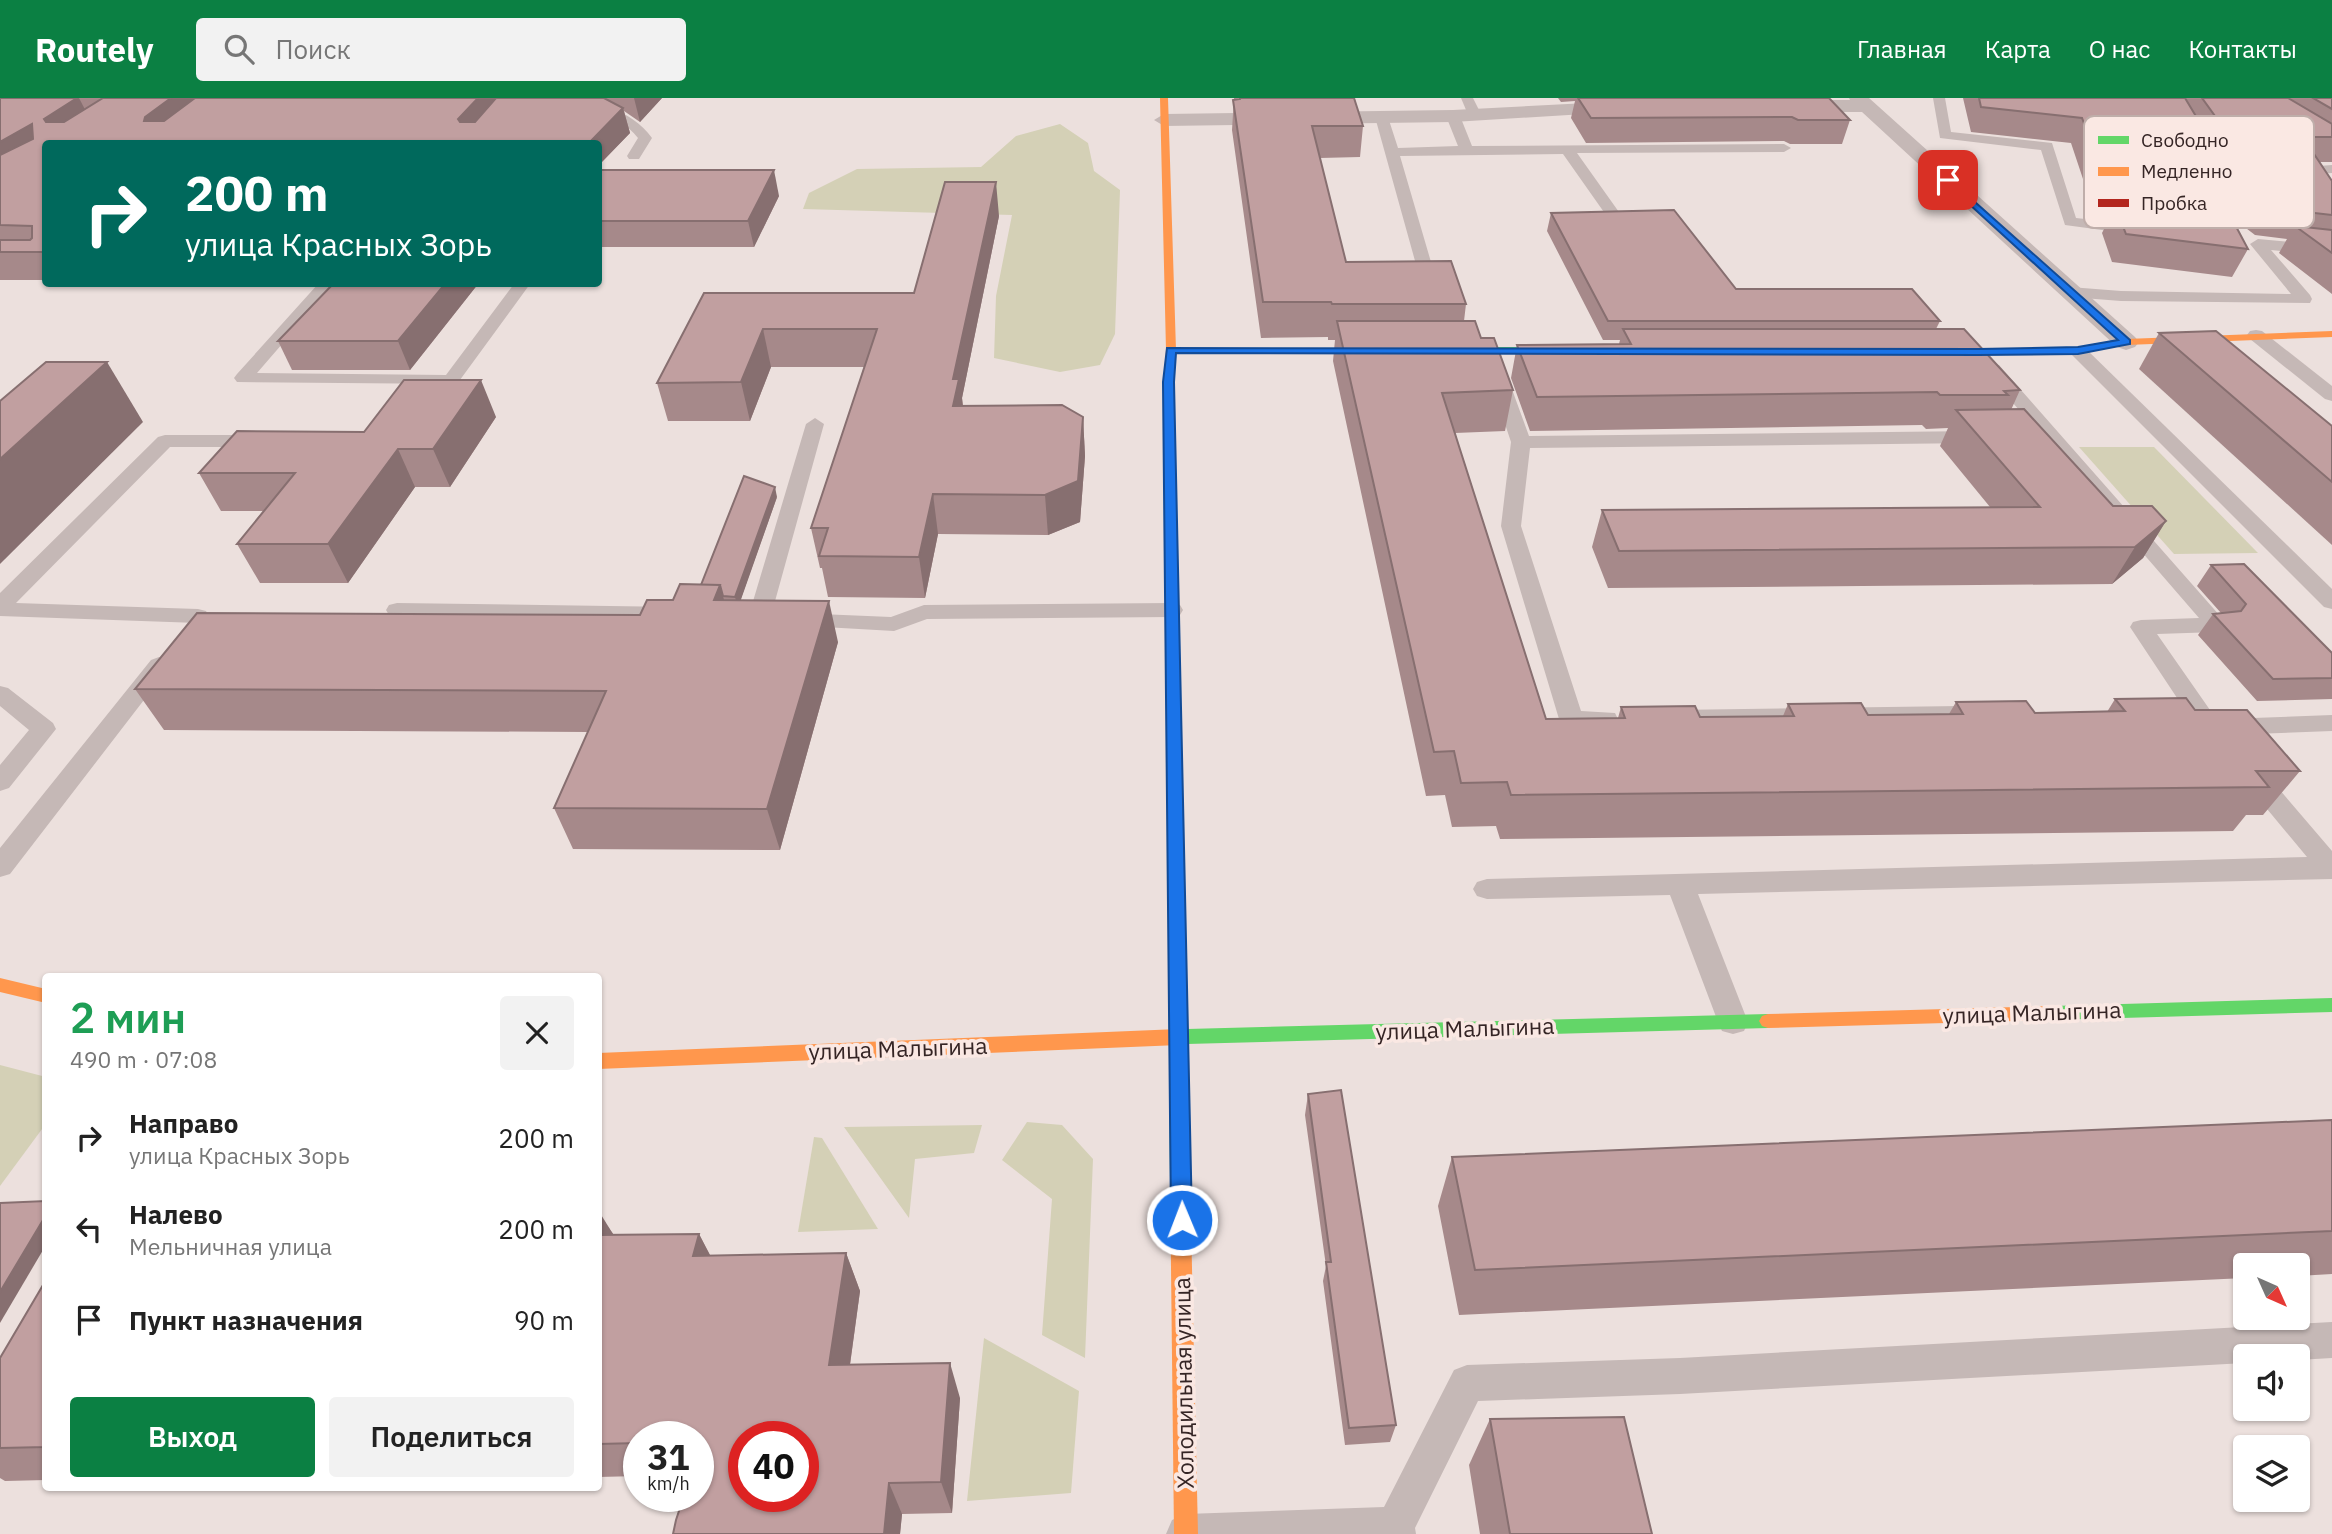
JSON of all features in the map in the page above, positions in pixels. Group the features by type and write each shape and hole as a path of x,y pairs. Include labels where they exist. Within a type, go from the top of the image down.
{"street":[{"name":"Холодильная улица","path":"1164,98 1171,350 1168,382 1186,1534"},
{"path":"1770,105 1862,102 2126,342"},
{"path":"1164,120 1453,116 1471,106 1648,106"},
{"path":"1922,352 2078,351 2126,342 2332,334"},
{"path":"1171,350 1398,351"},
{"path":"1425,351 1587,350"},
{"path":"0,985 42,995"},
{"name":"улица Малыгина","path":"602,1061 1178,1037 2332,1005"}],"lane":[{"path":"561,98 627,121 641,129 645,138 634,156"},
{"path":"1939,98 1945,135 2047,146 2070,222 2084,224"},
{"path":"1453,116 1467,150"},
{"path":"1382,117 1430,286"},
{"path":"1392,152 1784,148"},
{"path":"1567,150 1618,222"},
{"path":"2314,172 2332,169"},
{"path":"2121,228 2146,231"},
{"path":"2070,292 2121,296 2304,299 2252,244 2332,251"},
{"path":"323,287 243,378 451,380 520,287"},
{"path":"2256,335 2332,395"},
{"path":"1489,350 1521,442 1511,526 1571,719 1627,718"},
{"path":"2078,351 2332,602"},
{"path":"1978,352 2217,625 2141,627 2206,719 2331,868"},
{"path":"759,618 815,424"},
{"path":"2024,437 2051,436"},
{"path":"1521,442 1996,437"},
{"path":"0,608 165,441 288,442"},
{"path":"0,608 198,616 0,867"},
{"path":"397,610 616,611 694,615"},
{"path":"733,617 894,624 923,612 1172,610"},
{"path":"0,694 44,729 0,782"},
{"path":"2170,711 2206,719 2332,723"},
{"path":"1655,718 1989,713"},
{"path":"1487,889 2331,868"},
{"path":"1680,884 1734,1022"},
{"path":"1186,1534 1396,1530 1467,1383 1680,1376 2332,1340"}],"shaded area":[{"path":"1060,124 1088,143 1094,171 1120,190 1115,334 1100,365 1060,372 994,358 996,296 1012,215 803,209 809,193 857,169 981,167 1016,136"},
{"path":"2079,447 2154,447 2258,553 2174,554"},
{"path":"0,1065 42,1076 42,1129 0,1186"},
{"path":"1027,1122 1062,1125 1093,1159 1085,1358 1042,1335 1052,1199 1002,1160"},
{"path":"982,1125 974,1153 915,1159 909,1218 844,1127"},
{"path":"814,1137 822,1138 878,1229 798,1232"},
{"path":"984,1338 1079,1391 1071,1493 967,1501"}],"building":[{"path":"0,98 77,98 44,119 46,122 64,122 103,98 171,98 145,117 144,121 164,121 195,98 478,98 458,119 460,122 475,122 496,98 604,98 623,108 592,140 42,140 42,252 0,252 0,240 32,238 32,226 0,225 0,155 33,139 32,124 0,142"},
{"path":"1354,98 1363,126 1312,126 1346,262 1451,261 1466,304 1263,302 1233,100"},
{"path":"1578,98 1829,98 1850,120 1798,120 1792,117 1591,118"},
{"path":"1979,98 2185,98 2196,116 2084,116 2084,123 2082,118 1981,107"},
{"path":"2202,98 2288,98 2332,124 2332,137 2314,137 2314,116 2215,116"},
{"path":"2313,98 2332,98 2332,109"},
{"path":"2314,154 2332,181 2332,215 2314,213"},
{"path":"602,170 774,170 748,221 602,221"},
{"path":"945,182 996,182 953,379 959,379 953,406 1062,405 1083,417 1078,481 1045,495 933,494 919,557 819,556 828,528 811,528 877,329 763,329 741,382 657,383 704,293 914,293"},
{"path":"1674,210 1736,289 1912,289 1940,321 1608,321 1551,213"},
{"path":"2124,228 2237,228 2248,249 2126,234"},
{"path":"2298,228 2332,230 2332,253"},
{"path":"330,287 443,287 398,341 278,341"},
{"path":"1337,321 1475,321 1481,338 1494,338 1513,390 1442,393 1546,719 1625,718 1621,707 1695,706 1700,717 1794,716 1788,704 1861,703 1868,715 1963,714 1956,702 2026,701 2035,713 2125,711 2115,699 2186,698 2195,710 2247,710 2300,771 2256,771 2269,787 1511,795 1507,782 1461,783 1454,751 1434,752"},
{"path":"1623,329 1964,329 2020,390 2004,391 2008,395 1940,395 1937,392 1537,397 1517,345 1631,344"},
{"path":"2216,331 2332,426 2332,482 2159,333"},
{"path":"46,362 107,362 0,459 0,401"},
{"path":"404,380 481,380 433,449 398,449 328,544 237,544 295,473 199,473 237,431 364,432"},
{"path":"2024,409 2113,506 2152,506 2166,521 2135,547 1619,551 1602,510 2040,507 1956,410"},
{"path":"744,476 775,487 735,597 723,596 720,585 701,585"},
{"path":"2244,564 2332,653 2332,678 2273,679 2213,614 2241,611 2246,604 2211,565"},
{"path":"680,584 720,585 714,600 829,601 767,809 554,808 606,691 135,689 197,613 640,615 647,600 673,600"},
{"path":"1341,1090 1396,1425 1349,1428 1326,1262 1331,1262 1308,1094"},
{"path":"2332,1120 2332,1231 1475,1270 1452,1157"},
{"path":"42,1201 42,1222 0,1292 0,1203"},
{"path":"699,1234 693,1256 846,1253 829,1365 950,1363 941,1482 889,1483 884,1534 673,1534 679,1512 714,1512 714,1421 623,1421 623,1443 602,1444 602,1235"},
{"path":"42,1287 42,1447 0,1448 0,1358"},
{"path":"1624,1417 1652,1534 1510,1534 1490,1419"}],"traffic: fast":[{"path":"1446,350 1568,350"},
{"path":"1171,550 1180,1179"},
{"path":"2052,1013 2332,1005"},
{"path":"1179,1037 1768,1021"}],"traffic: slow":[{"path":"1164,98 1171,350 1168,382 1171,550"},
{"path":"1933,352 2078,351 2126,342 2332,334"},
{"path":"0,985 42,995"},
{"path":"1768,1021 2052,1013"},
{"path":"602,1061 1179,1037"},
{"path":"1180,1179 1186,1534"}],"traffic: jam":[{"path":"1171,350 1386,351"}],"route":[{"path":"1182,1220 1168,382 1171,350 1978,352 2078,351 2126,342 1948,180"}]}
